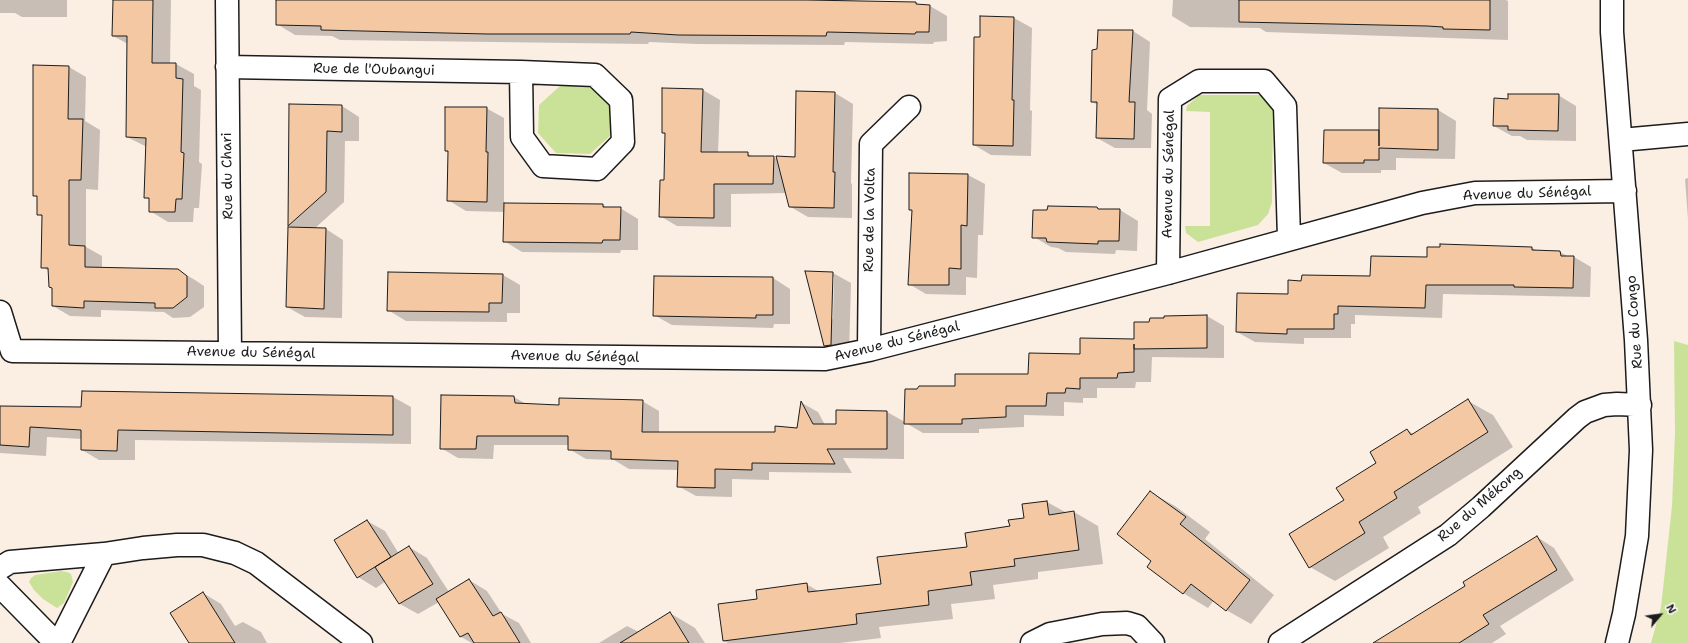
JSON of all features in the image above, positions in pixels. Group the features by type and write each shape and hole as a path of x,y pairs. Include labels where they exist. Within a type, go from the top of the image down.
{"street":[{"name":"Rue du Chari","path":"227,0 230,353"},
{"name":"Rue du Congo","path":"1612,0 1612,32 1640,405 1641,450 1637,536 1624,614 1617,643"},
{"name":"Rue de l'Oubangui","path":"227,68 521,72 595,75 621,100 623,142 597,169 543,166 522,137 521,72"},
{"name":"Avenue du Sénégal","path":"1168,273 1170,99 1199,81 1264,81 1285,106 1289,238"},
{"name":"Rue de la Volta","path":"869,350 871,144 909,107"},
{"path":"1621,140 1688,134"},
{"name":"Avenue du Sénégal","path":"0,312 12,351 825,359 869,350 1168,273 1289,238 1422,203 1475,193 1625,192"},
{"name":"Rue du Mékong","path":"1280,643 1448,535 1481,507 1585,412 1604,405 1640,405"},
{"path":"0,568 10,562 104,554 143,548 178,545 203,545 235,553 256,563 362,643"},
{"path":"0,586 58,643 104,554"},
{"path":"1032,643 1050,634 1102,624 1127,623 1136,626 1153,643"}],"green space":[{"path":"561,85 592,86 612,107 610,136 590,154 556,153 538,133 539,105"},
{"path":"1199,95 1261,95 1273,107 1272,202 1268,214 1258,225 1198,242 1186,233 1185,226 1210,226 1210,112 1186,111 1187,106"},
{"path":"1674,341 1688,345 1688,643 1651,643 1661,607 1672,506 1675,433"},
{"path":"61,571 71,574 73,582 64,603 57,608 43,599 34,590 29,582 35,575"}],"building":[{"path":"113,0 153,0 152,63 176,63 176,78 183,79 181,152 184,153 182,199 176,199 175,212 149,212 149,198 144,198 146,138 126,137 127,36 112,36"},
{"path":"276,0 807,0 916,2 916,4 930,5 929,32 916,32 915,34 827,32 826,36 678,35 631,32 630,34 487,34 321,30 321,26 276,25"},
{"path":"1239,0 1490,0 1490,30 1443,29 1443,27 1427,26 1239,22"},
{"path":"980,16 1014,17 1012,100 1014,100 1013,146 973,145 974,37 980,37"},
{"path":"1098,30 1133,30 1129,102 1135,102 1134,139 1096,138 1097,102 1091,102 1092,50 1097,49"},
{"path":"33,65 69,66 68,119 83,119 81,180 69,180 69,245 85,246 85,267 178,269 187,276 187,297 173,308 155,308 155,303 84,301 84,308 52,306 52,288 49,287 48,268 41,268 42,215 37,215 37,196 33,196"},
{"path":"662,88 703,89 701,152 748,152 748,156 774,156 773,184 714,184 714,218 659,217 660,180 664,180 665,133 662,133"},
{"path":"796,91 835,92 833,172 835,172 834,208 789,207 776,156 795,157"},
{"path":"1508,94 1559,94 1558,131 1508,130 1508,126 1493,126 1494,98 1508,99"},
{"path":"289,104 342,105 342,132 327,131 326,192 288,226"},
{"path":"445,107 487,107 487,202 447,201 448,151 445,151"},
{"path":"1379,108 1438,109 1438,150 1379,148 1379,160 1364,160 1364,163 1323,163 1324,130 1379,130"},
{"path":"909,173 968,174 967,226 961,225 961,269 949,268 949,285 908,285 912,210 909,210"},
{"path":"504,203 603,204 603,207 621,207 620,240 603,240 602,243 503,242"},
{"path":"1048,206 1120,209 1119,241 1098,241 1098,244 1047,242 1046,238 1032,238 1033,210 1047,210"},
{"path":"288,227 326,228 324,309 286,307"},
{"path":"1440,244 1532,247 1532,250 1560,251 1561,256 1574,256 1573,288 1514,287 1514,285 1426,285 1425,308 1338,306 1338,314 1334,314 1334,329 1287,329 1287,334 1236,332 1237,293 1288,294 1288,280 1301,281 1302,275 1370,276 1371,256 1427,257 1427,247 1440,247"},
{"path":"805,271 833,272 831,345 824,346"},
{"path":"388,272 503,274 502,303 489,303 489,312 387,311"},
{"path":"654,276 773,277 773,315 756,315 756,318 653,316"},
{"path":"1207,315 1207,348 1134,349 1134,372 1118,373 1117,378 1080,378 1080,389 1066,388 1065,393 1047,393 1046,406 1006,406 1006,417 962,419 962,424 904,424 905,389 917,389 919,386 955,386 955,374 1028,374 1029,353 1080,354 1080,338 1134,339 1134,322 1149,322 1150,318 1164,318 1164,316"},
{"path":"82,391 393,396 393,435 118,430 117,451 81,450 81,430 30,427 29,447 0,445 0,406 81,407"},
{"path":"441,395 514,396 515,403 559,405 559,398 643,400 642,432 775,432 775,426 797,428 801,401 813,424 836,424 836,410 887,411 887,449 827,449 835,464 752,463 752,470 715,469 715,488 677,487 678,461 611,459 611,451 568,450 568,436 477,436 476,449 440,449"},
{"path":"1468,399 1488,432 1394,492 1397,498 1359,522 1365,533 1309,568 1289,534 1344,500 1336,488 1376,463 1370,452 1407,429 1411,435"},
{"path":"1150,491 1186,517 1180,524 1250,580 1226,611 1191,584 1183,594 1147,567 1151,561 1117,534"},
{"path":"1047,501 1049,515 1074,511 1079,550 1014,559 1015,566 970,572 972,585 928,591 929,605 856,614 857,624 723,641 718,604 757,599 756,590 807,583 808,592 881,584 877,557 967,547 965,533 1010,526 1008,520 1024,518 1022,504"},
{"path":"367,520 391,557 357,578 334,540"},
{"path":"1537,536 1557,570 1483,615 1489,624 1459,643 1373,643 1465,586 1463,582"},
{"path":"409,546 433,584 399,604 375,567"},
{"path":"469,579 493,616 501,612 520,643 474,643 468,633 460,637 436,599"},
{"path":"203,592 235,643 189,643 170,613"},
{"path":"670,612 689,643 620,643"}]}
